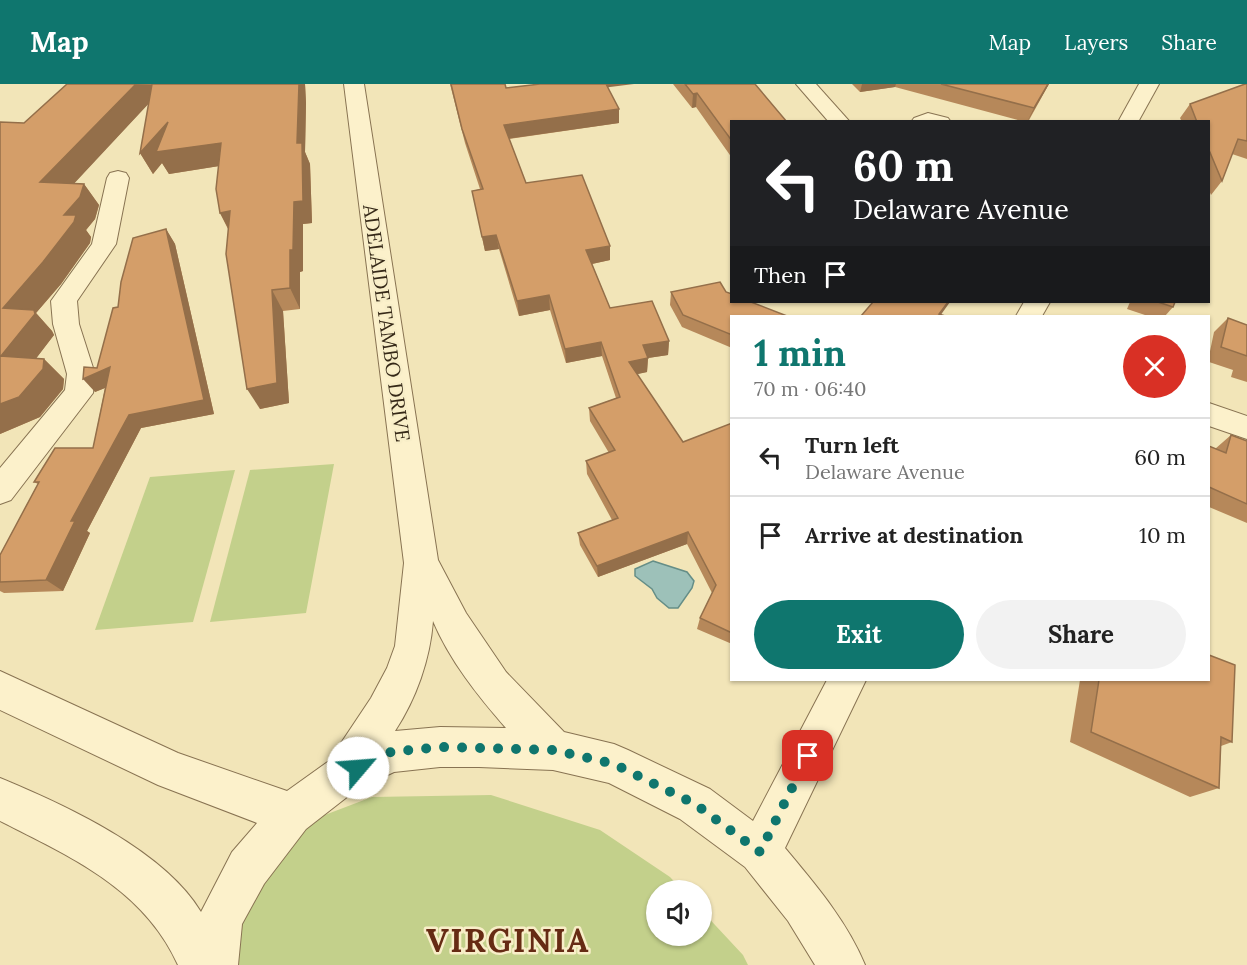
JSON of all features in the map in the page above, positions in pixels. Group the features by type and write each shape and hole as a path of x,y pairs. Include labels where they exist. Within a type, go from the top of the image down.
{"street":[{"name":"ADELAIDE TAMBO DRIVE","path":"342,776 385,712 404,674 412,646 421,563 354,84"},
{"path":"806,84 838,120"},
{"path":"1129,120 1149,84"},
{"path":"0,491 79,393 81,374 66,324 64,301 104,244 118,178"},
{"path":"1210,414 1247,428"},
{"name":"ADELAIDE TAMBO DRIVE","path":"421,563 453,625 486,675 553,750"},
{"path":"760,852 846,681"},
{"path":"0,690 172,771 291,814"},
{"path":"215,965 220,920 248,868 291,814 342,776 391,752 440,747 553,750 614,764 695,804 760,852 804,905 842,965"},
{"path":"0,799 75,837 137,877 165,901 190,937 202,965"}],"green space":[{"path":"334,464 306,613 210,622 250,470"},
{"path":"235,470 193,622 95,630 150,477"},
{"path":"491,795 600,830 673,880 646,880 646,946 712,946 712,922 743,955 748,965 194,965 288,829 372,797"}],"water":[{"path":"653,561 687,572 694,581 692,588 678,608 669,608 657,598 652,589 635,576 635,569"}],"building":[{"path":"67,84 136,84 40,182 84,184 80,197 64,215 76,215 74,222 3,308 34,310 35,314 1,356 44,359 43,369 19,397 0,404 0,122 24,123"},
{"path":"152,84 299,84 297,143 302,143 303,201 294,202 290,288 272,290 277,383 247,389 226,254 230,211 220,213 216,189 221,143 156,152 168,122 140,153"},
{"path":"451,84 505,84 506,88 540,84 606,84 619,109 504,125 526,183 582,175 610,246 586,250 610,308 652,301 669,341 643,345 648,358 629,362 683,442 730,424 730,632 700,618 716,585 688,532 597,566 578,533 618,518 586,461 615,450 589,408 620,397 601,342 565,349 549,295 517,301 496,235 482,237 472,191 483,189 462,129"},
{"path":"685,84 755,84 785,120 730,120 730,138 697,93 693,94"},
{"path":"941,84 1048,84 1034,108"},
{"path":"1247,84 1247,141 1238,139 1222,181 1210,152 1210,120 1196,120 1190,104"},
{"path":"166,229 204,400 129,415 71,521 75,521 46,580 0,582 0,555 39,482 34,482 55,448 93,448 110,367 83,379 84,367 97,368 113,308 118,307 121,282 133,238"},
{"path":"720,282 726,292 730,293 730,303 754,303 784,315 730,315 730,334 683,315 671,292"},
{"path":"872,303 947,303 939,314 942,315 862,315"},
{"path":"1161,303 1175,303 1173,307"},
{"path":"1228,318 1247,325 1247,356 1221,347"},
{"path":"1231,435 1247,441 1247,504 1210,487 1210,446 1226,453"},
{"path":"1210,655 1235,665 1232,742 1221,737 1219,788 1091,732 1099,681 1210,681"}],"district":[{"name":"VIRGINIA","path":"508,940"}],"route":[{"path":"358,768 391,752 440,747 553,750 614,764 695,804 760,852 808,756"}]}
